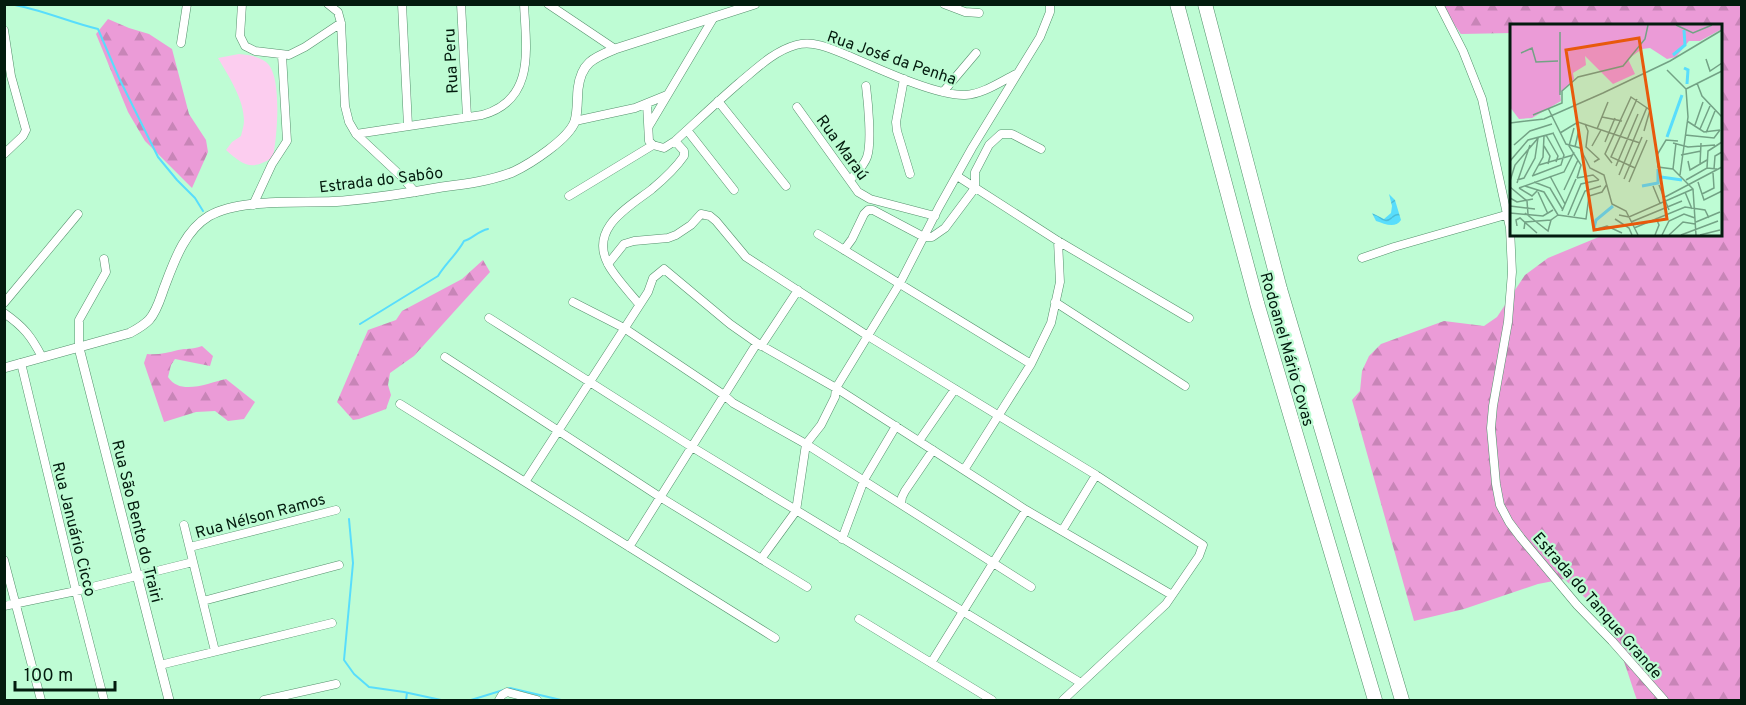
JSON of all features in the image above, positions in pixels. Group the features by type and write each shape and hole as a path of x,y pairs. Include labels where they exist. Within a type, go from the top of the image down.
{"highway":[{"name":"Rodoanel Mário Covas","path":"1177,4 1257,303 1375,700"},
{"name":"Rodoanel Mário Covas","path":"1205,4 1280,289 1402,700"}],"street":[{"path":"181,43 187,4"},
{"path":"242,4 240,29 242,42 255,51 289,55 341,23"},
{"path":"328,4 338,12 341,23 346,114 352,129 415,192"},
{"path":"402,4 408,126"},
{"name":"Rua Peru","path":"461,4 467,117"},
{"path":"356,134 491,112 507,102 522,83 525,72 524,4"},
{"path":"548,4 615,49"},
{"path":"669,95 618,112 575,120 578,89 583,69 594,58 615,49 755,4"},
{"path":"944,4 965,12 979,13"},
{"path":"761,559 796,511 807,444 821,425 835,397 836,388 900,283 972,148 1046,24 1050,4"},
{"name":"Estrada do Tanque Grande","path":"1439,4 1463,51 1482,99 1509,214 1510,228"},
{"path":"649,128 714,17"},
{"path":"4,30 11,76 26,130 24,136 4,154"},
{"name":"Rua José da Penha","path":"675,141 760,65 782,51 797,45 814,44 828,47 943,92 965,95 978,93 1017,74"},
{"path":"943,92 976,53"},
{"path":"253,205 272,164 287,140 282,55"},
{"path":"904,78 896,122 910,174"},
{"path":"850,180 864,163 869,147 866,86"},
{"path":"718,101 786,186"},
{"path":"639,304 608,264 604,246 607,231 618,215 664,179 684,156 684,150 675,141 664,148 653,145 649,141 647,104"},
{"name":"Rua Maraú","path":"797,107 858,192 870,199 935,216"},
{"name":"Estrada do Sabôo","path":"4,368 130,333 141,327 157,308 175,260 186,239 209,216 221,211 253,205 343,201 480,181 514,171 530,163 561,139 575,120"},
{"path":"687,130 734,190"},
{"path":"844,250 868,210 873,210 924,237 932,237 945,228 975,188 975,172 989,145 1001,134 1012,134 1041,149"},
{"path":"569,196 653,145"},
{"path":"957,176 1058,241 1189,318"},
{"path":"4,303 78,214"},
{"path":"608,264 624,244 668,238 685,230 702,214 706,214 716,221 746,257 868,336 1096,475 1203,545 1199,556 1166,604 1063,700"},
{"path":"1362,258 1509,214"},
{"path":"818,234 1031,364"},
{"name":"Estrada do Tanque Grande","path":"1511,236 1511,294 1491,428 1500,505 1515,530 1577,605 1664,700"},
{"path":"964,470 1031,364 1051,323 1060,282 1058,241"},
{"path":"79,348 80,320 106,272 104,259"},
{"path":"525,482 648,292 653,278 664,269 730,324 759,344 836,388 1026,510 1172,595"},
{"path":"629,547 724,395 798,290"},
{"path":"573,302 624,328 733,403 807,444 1030,587"},
{"path":"1055,302 1185,386"},
{"path":"4,314 21,325 33,340 42,357"},
{"path":"489,318 692,447 1081,683"},
{"name":"Rua São Bento do Trairi","path":"79,348 169,700"},
{"path":"444,357 660,497 807,587"},
{"name":"Rua Januário Cicco","path":"21,363 104,700"},
{"path":"919,441 955,389"},
{"path":"400,404 775,638"},
{"path":"842,539 864,480 896,426"},
{"path":"902,504 902,497 933,450"},
{"path":"1062,531 1096,475"},
{"name":"Rua Nélson Ramos","path":"190,548 336,510"},
{"path":"931,663 1026,510"},
{"path":"184,525 215,651"},
{"path":"4,560 41,700"},
{"path":"4,606 193,562"},
{"path":"203,601 339,565"},
{"path":"859,619 992,700"},
{"path":"160,665 333,623"},
{"path":"264,700 336,684"},
{"path":"500,699 504,692 507,692 537,700"}],"shaded area":[{"path":"239,54 256,57 266,62 271,69 277,92 277,122 273,157 254,165 243,163 226,150 241,136 244,123 235,88 218,58"}],"green space":[{"path":"1440,5 1741,5 1741,700 1637,700 1620,651 1606,622 1592,604 1564,579 1538,584 1464,609 1414,621 1352,400 1360,391 1362,371 1369,356 1381,344 1444,321 1484,326 1497,317 1525,275 1548,258 1601,236 1722,236 1722,24 1510,24 1510,33 1461,34"},
{"path":"108,19 149,34 172,49 189,114 206,140 208,152 192,188 145,141 128,112 96,34"},
{"path":"483,260 490,272 414,356 390,373 388,385 391,395 386,409 353,420 337,402 368,330 396,320 402,311 462,279"},
{"path":"202,346 213,356 210,366 175,359 168,377 173,383 195,387 226,379 255,402 244,419 228,421 215,411 196,412 164,422 144,363 147,354 162,354"}],"water":[{"path":"1389,194 1395,200 1401,220 1393,225 1376,221 1372,213 1384,219 1391,213"}],"waterway":[{"path":"9,4 98,29 158,157 195,198 203,211"},
{"path":"360,324 438,276 464,241 488,229"},
{"path":"349,519 353,563 344,660 354,674 369,687 441,700"},
{"path":"471,700 510,688 561,700"},
{"path":"406,700 407,693"}]}
